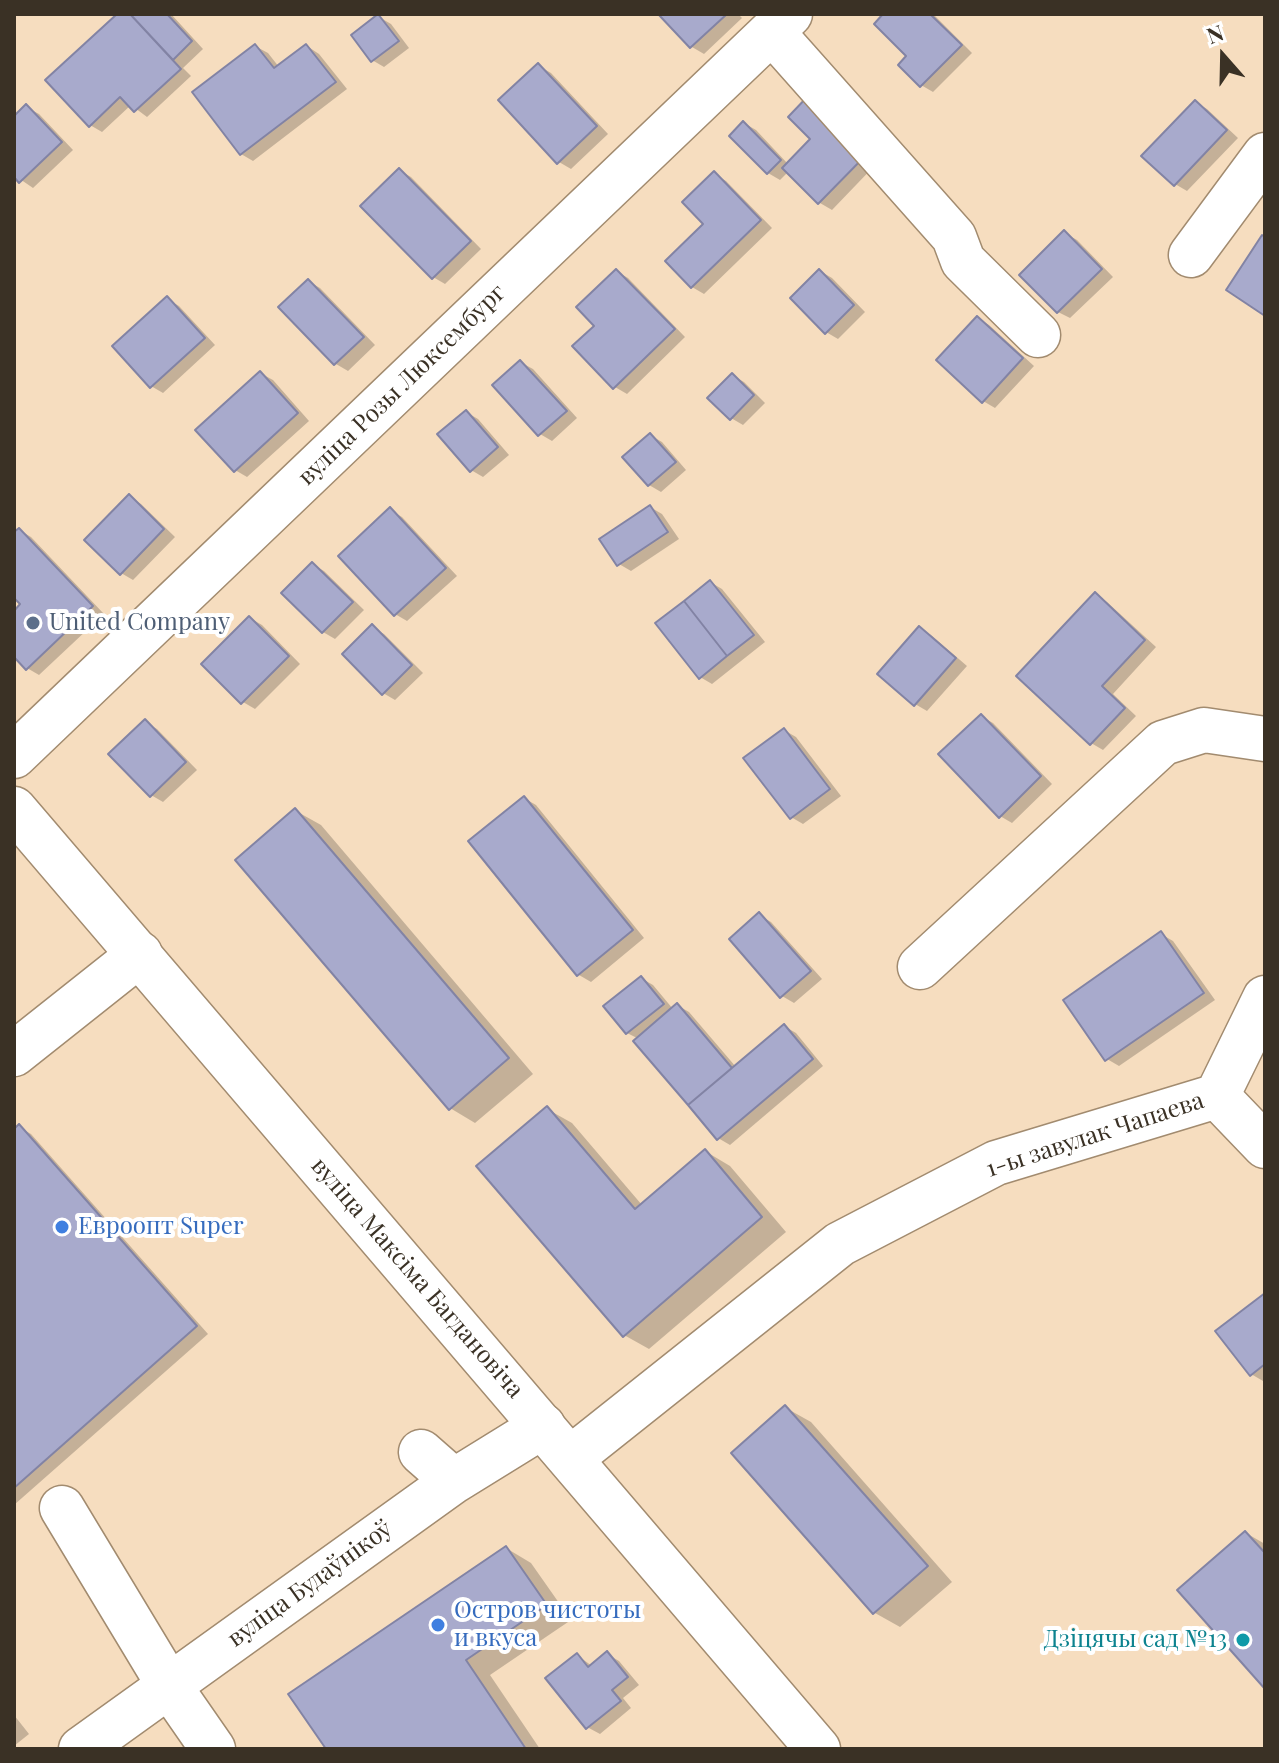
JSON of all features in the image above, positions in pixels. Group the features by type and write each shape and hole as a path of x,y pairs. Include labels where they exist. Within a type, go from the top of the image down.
{"street":[{"path":"781,23 954,237 963,261 1038,335"},
{"name":"вуліца Розы Люксембург","path":"14,756 781,23"},
{"path":"1191,255 1265,155"},
{"path":"920,967 1163,743 1204,730 1265,739"},
{"name":"вуліца Максіма Багдановіча","path":"14,809 818,1749"},
{"path":"14,1054 140,954"},
{"name":"1-ы завулак Чапаева","path":"557,1442 840,1244 996,1163 1217,1096 1265,998"},
{"path":"1217,1096 1265,1146"},
{"name":"вуліца Будаўнікоў","path":"81,1749 170,1687 220,1627 454,1481 557,1442"},
{"path":"421,1452 454,1481"},
{"path":"62,1508 170,1687 213,1749"}],"building":[{"path":"117,14 130,14 181,69 134,112 120,97 89,127 45,80"},
{"path":"130,14 167,14 192,41 173,60"},
{"path":"378,14 399,41 371,62 351,35"},
{"path":"658,14 727,14 690,48"},
{"path":"883,14 930,14 962,45 920,87 898,65 906,56 874,24"},
{"path":"255,44 274,68 306,44 336,82 240,155 192,92"},
{"path":"538,63 597,126 557,164 498,100"},
{"path":"810,94 869,152 818,204 782,168 810,139 788,117"},
{"path":"1195,100 1227,130 1174,186 1141,156"},
{"path":"26,104 62,142 19,183 14,177 14,116"},
{"path":"743,121 781,160 767,174 729,136"},
{"path":"399,168 471,241 432,279 360,206"},
{"path":"714,171 761,220 691,288 665,261 703,224 682,202"},
{"path":"1064,230 1102,269 1057,313 1019,275"},
{"path":"1262,235 1265,237 1265,316 1226,290"},
{"path":"616,269 675,329 613,389 572,346 594,326 576,307"},
{"path":"819,269 854,305 825,334 790,298"},
{"path":"308,279 364,337 334,365 278,307"},
{"path":"167,296 205,338 150,388 112,346"},
{"path":"977,316 1023,358 982,403 936,360"},
{"path":"520,360 567,411 538,436 492,385"},
{"path":"260,371 298,413 234,472 195,430"},
{"path":"732,373 754,395 730,420 707,398"},
{"path":"466,410 498,447 470,472 437,434"},
{"path":"650,433 676,462 648,486 622,457"},
{"path":"129,494 164,529 120,575 84,540"},
{"path":"650,505 668,532 617,566 599,539"},
{"path":"390,507 446,568 394,616 338,556"},
{"path":"19,528 93,606 26,670 14,657 14,611 20,604 14,598 14,532"},
{"path":"312,562 353,602 322,633 281,593"},
{"path":"710,580 754,635 727,656 684,601"},
{"path":"1095,592 1145,640 1102,686 1125,708 1090,745 1016,676"},
{"path":"684,601 727,656 699,679 655,623"},
{"path":"249,616 289,656 241,704 201,664"},
{"path":"372,624 412,665 382,695 342,654"},
{"path":"919,626 956,658 914,706 877,674"},
{"path":"981,714 1041,776 999,818 938,754"},
{"path":"145,719 186,762 150,797 108,754"},
{"path":"784,728 830,789 790,819 743,758"},
{"path":"524,796 633,930 577,976 468,841"},
{"path":"295,808 509,1058 449,1110 235,860"},
{"path":"759,912 811,971 780,998 729,939"},
{"path":"1161,931 1204,993 1105,1061 1063,1000"},
{"path":"641,976 664,1004 626,1034 603,1006"},
{"path":"677,1003 732,1068 688,1105 633,1041"},
{"path":"784,1024 813,1059 717,1140 688,1105"},
{"path":"547,1106 635,1209 705,1149 762,1217 623,1337 476,1166"},
{"name":"Евроопт Super","path":"19,1124 197,1326 14,1488 14,1129"},
{"path":"1265,1293 1265,1364 1250,1376 1215,1331"},
{"path":"785,1405 928,1566 873,1614 731,1453"},
{"name":"Дзіцячы сад №13","path":"1245,1531 1265,1553 1265,1689 1177,1590"},
{"path":"506,1546 547,1605 466,1660 526,1749 326,1749 288,1694"},
{"path":"607,1651 628,1677 612,1690 621,1701 586,1729 545,1678 577,1653 588,1667"}],"place":[{"name":"United Company","path":"33,623"},
{"name":"Евроопт Super","path":"62,1227"},
{"name":"Остров чистоты и вкуса","path":"438,1625"},
{"name":"Дзіцячы сад №13","path":"1243,1640"}]}
